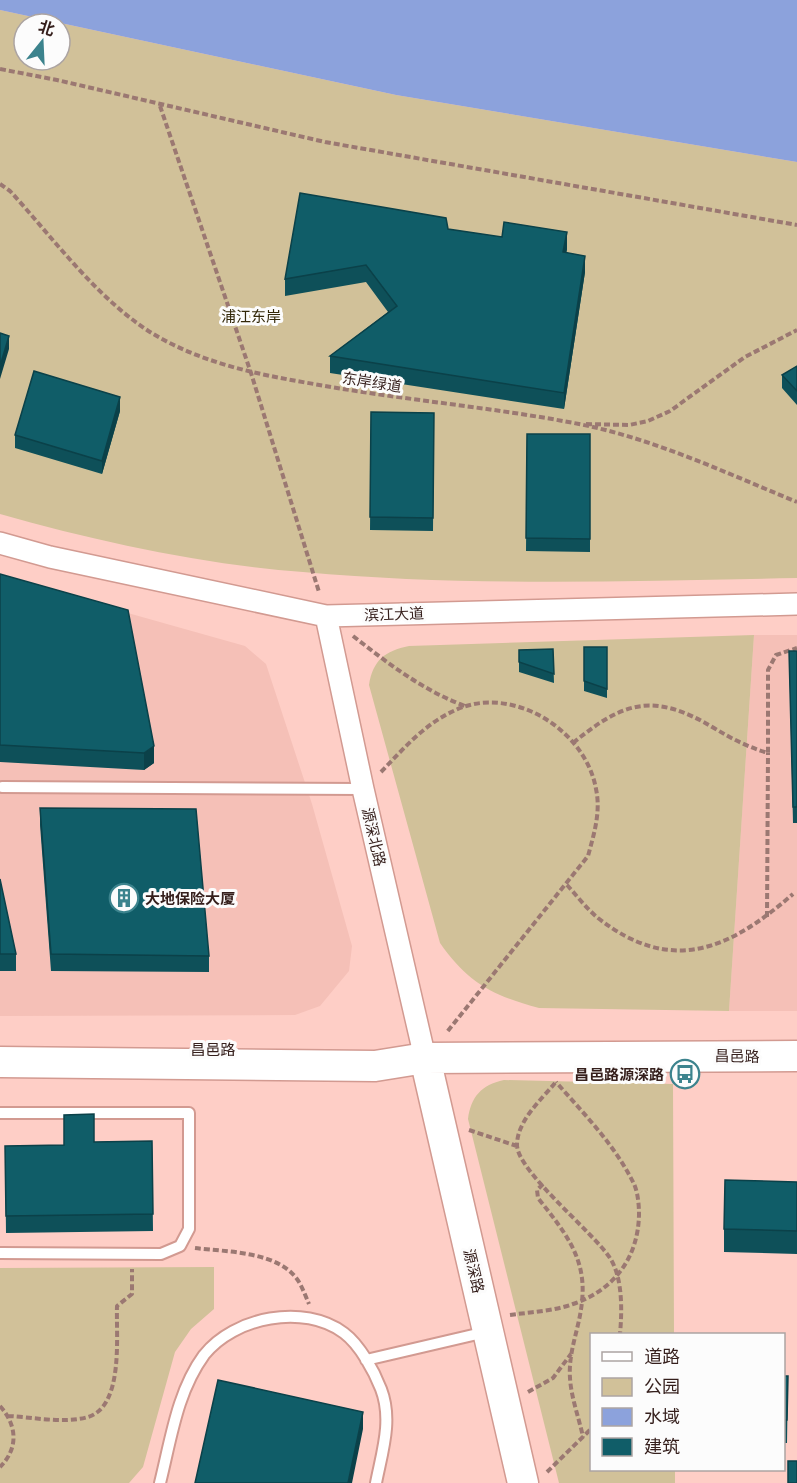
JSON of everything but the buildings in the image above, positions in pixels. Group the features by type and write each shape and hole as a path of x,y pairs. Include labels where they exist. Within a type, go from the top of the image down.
{"main road":[{"name":"昌邑路","path":"0,1046 374,1049 426,1058"},
{"name":"昌邑路","path":"0,1062 375,1066 426,1058 797,1056"},
{"name":"源深路","path":"426,1058 505,1404 534,1479"}],"street":[{"name":"滨江大道","path":"0,543 50,557 326,616 797,604"},
{"name":"源深北路","path":"326,616 363,789 426,1058"}],"lane":[{"path":"2,787 363,789"},
{"path":"0,1113 189,1113 189,1228 180,1246 161,1254 0,1253"},
{"path":"159,1483 183,1390 205,1354 236,1329 274,1318 315,1317 345,1333 366,1360 382,1391 387,1427 376,1483"},
{"path":"366,1360 487,1326"}],"path":[{"path":"0,69 325,142 797,225"},
{"path":"160,105 250,373 326,616 407,678 435,695 465,706"},
{"name":"东岸绿道","path":"0,184 10,191 127,316 162,339 204,359 250,373 368,394 579,424 644,441 797,502"},
{"path":"579,424 628,425 648,421 670,411 745,357 797,330"},
{"path":"767,917 768,670 776,655 797,648"},
{"path":"363,789 434,720 465,706 499,704 532,712 562,729 584,756 596,788 598,822 588,856 426,1058"},
{"path":"573,743 604,718 624,709 648,706 682,712 733,740 768,753"},
{"path":"567,885 597,918 625,935 654,948 684,951 714,947 738,936 767,917 793,894"},
{"path":"575,1056 521,1125 517,1146 525,1166 611,1258 618,1277 620,1333"},
{"path":"487,1326 573,1304 597,1293 618,1277 633,1254 639,1227 639,1204 634,1185 599,1130 555,1082"},
{"path":"440,1120 517,1146"},
{"path":"543,1184 537,1190 538,1198 573,1243 580,1270 582,1299 572,1353 570,1379 583,1437"},
{"path":"180,1246 250,1255 276,1263 298,1280 315,1317"},
{"path":"8,1416 73,1419 89,1417 101,1409 114,1383 117,1306 132,1294 132,1254"},
{"path":"505,1404 553,1378 572,1353"},
{"path":"0,1406 14,1428 14,1442 10,1455 0,1467"},
{"path":"534,1479 590,1429"}],"shaded area":[{"path":"0,577 245,646 266,664 312,804 352,946 349,971 320,1006 295,1015 0,1016"},
{"path":"754,635 797,635 797,1011 729,1011"}],"green space":[{"name":"浦江东岸","path":"0,10 12,13 12,72 72,72 72,25 396,95 797,162 797,578 488,581 365,577 226,564 75,534 0,514"},
{"path":"754,635 729,1011 539,1008 508,998 482,986 471,978 440,943 369,685 377,663 387,654 409,646"},
{"path":"504,1080 673,1084 674,1333 590,1333 590,1471 675,1471 675,1483 559,1483 468,1119 469,1111 478,1093"},
{"path":"214,1267 214,1309 191,1329 175,1352 143,1467 129,1483 0,1483 0,1268"}],"water":[{"path":"0,0 797,0 797,162 396,95 72,25 72,12 12,13 0,10"}],"place":[{"name":"大地保险大厦","path":"124,898"},
{"name":"昌邑路源深路","path":"685,1074"}]}
